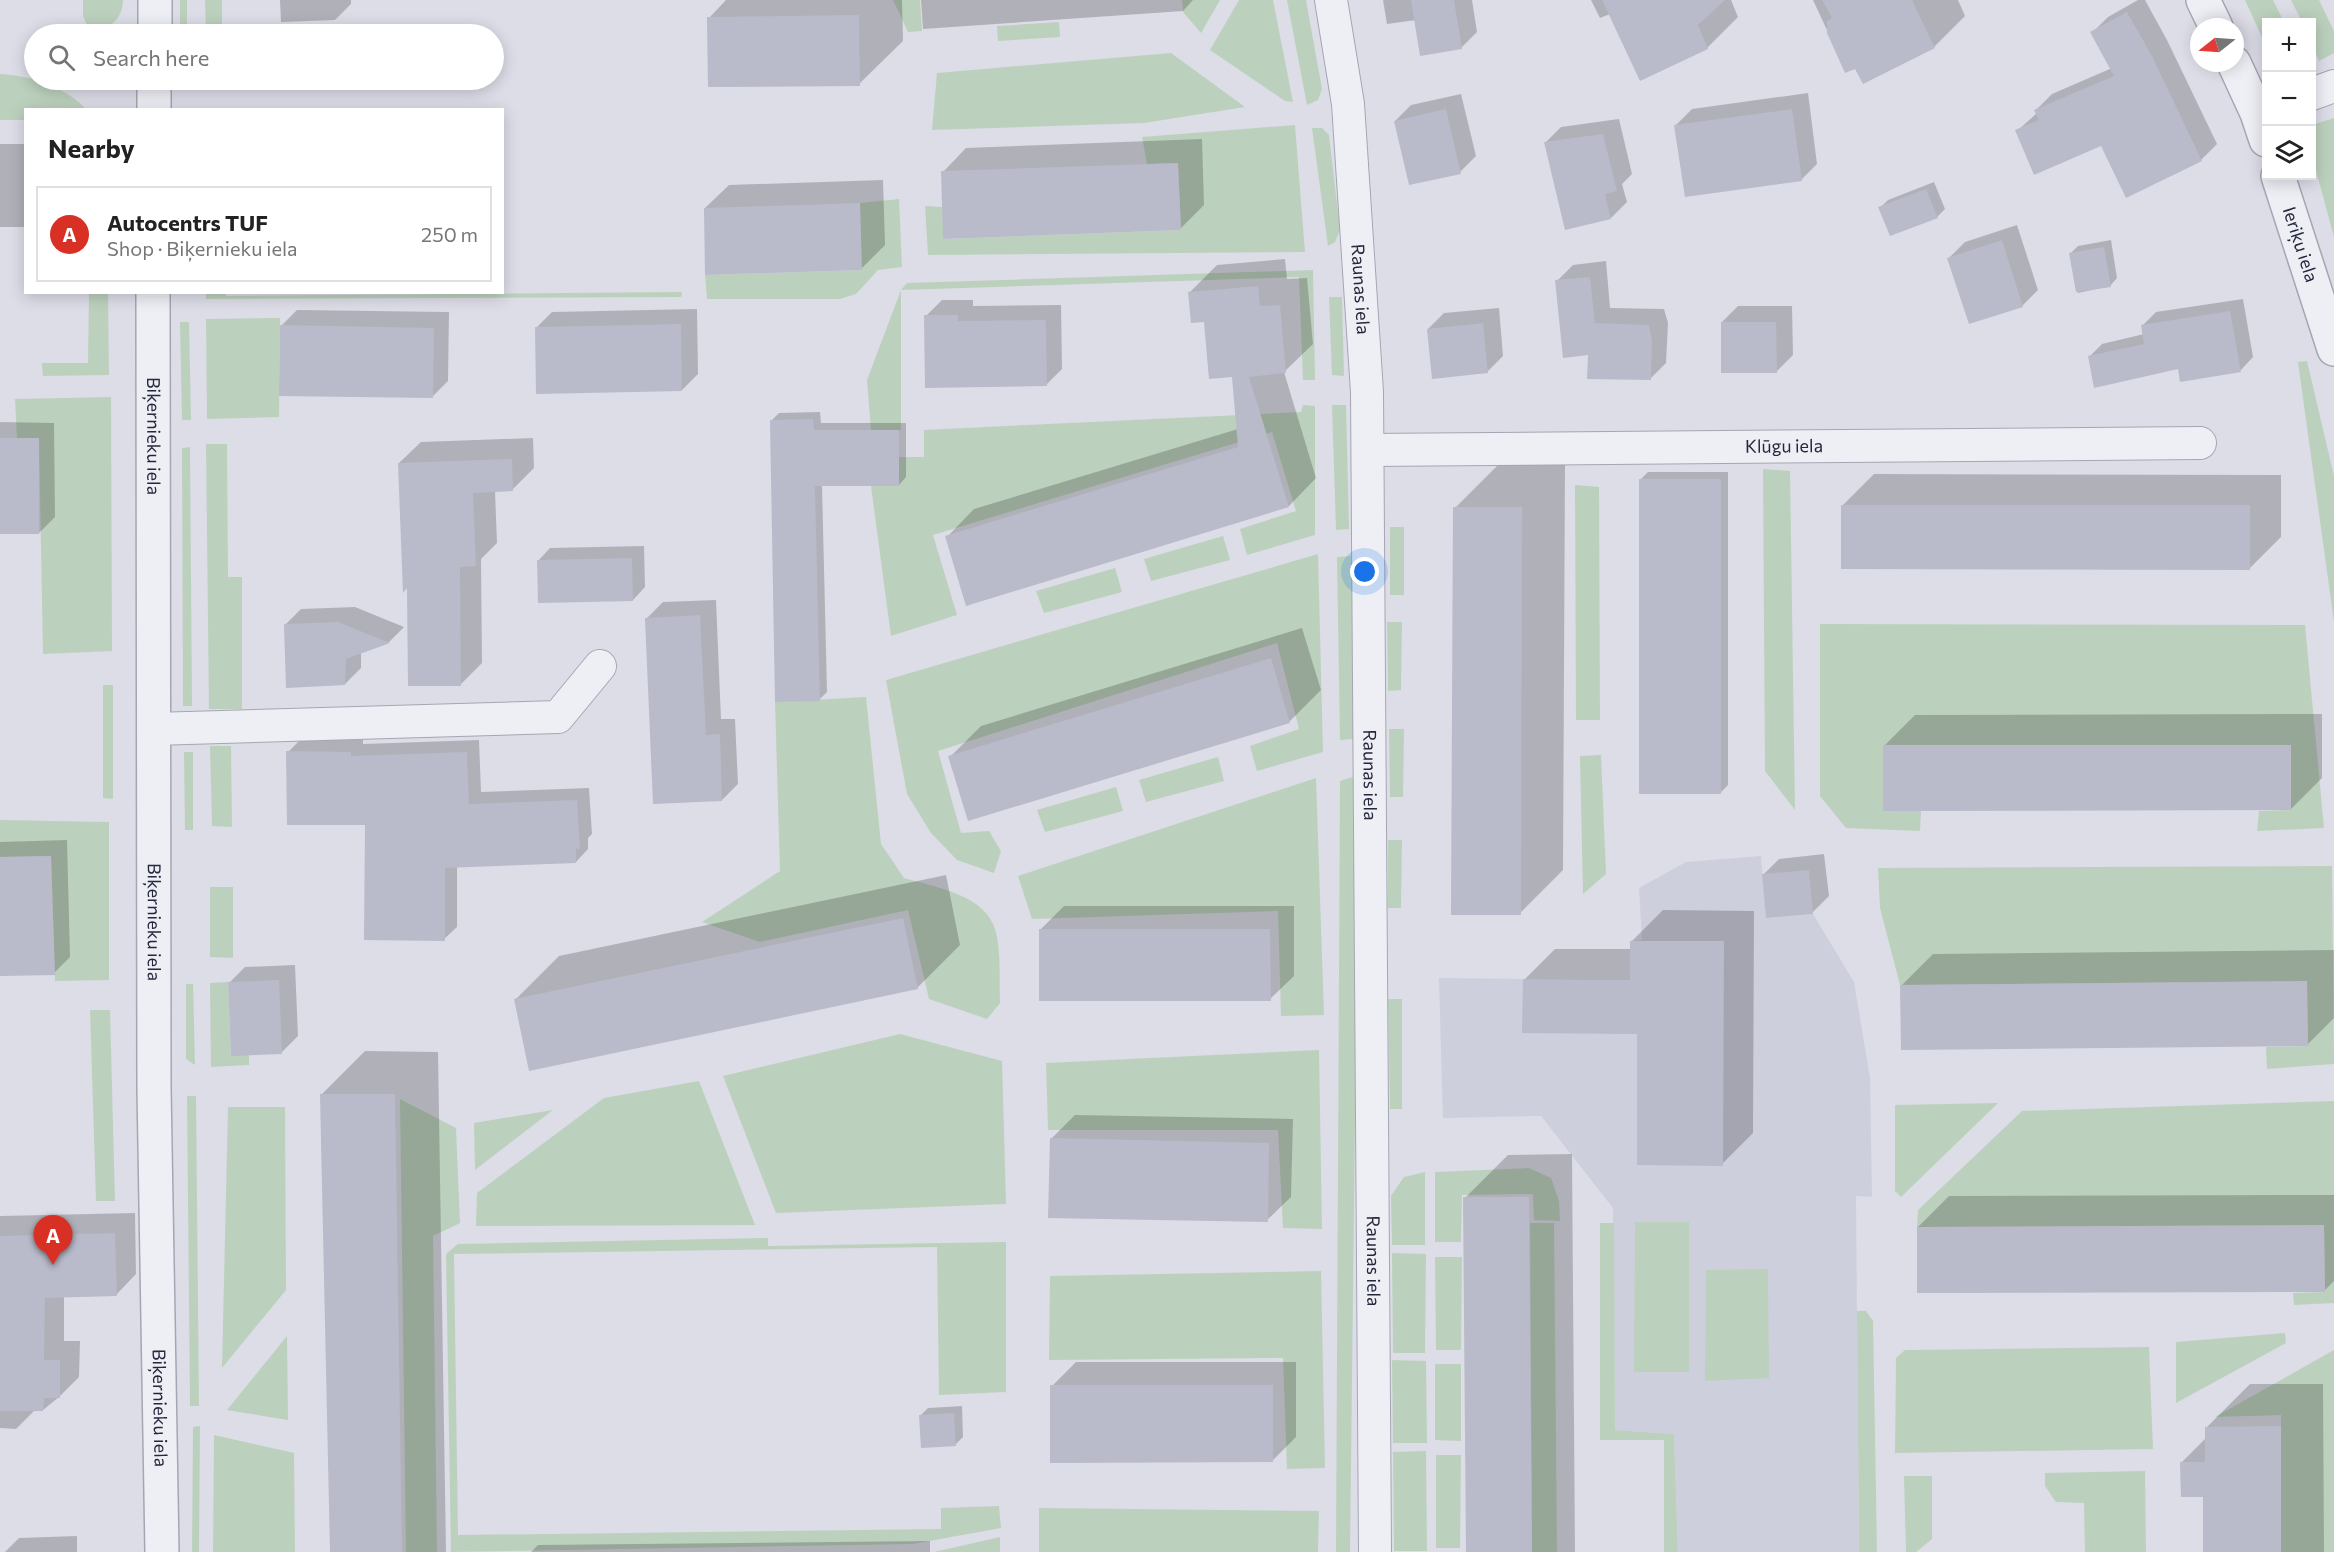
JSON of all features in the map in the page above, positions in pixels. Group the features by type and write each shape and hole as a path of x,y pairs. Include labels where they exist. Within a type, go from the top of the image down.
{"street":[{"path":"154,24 155,0"},
{"name":"Raunas iela","path":"1330,0 1348,104 1360,260 1368,450 1375,1552"},
{"path":"2203,0 2212,18"},
{"path":"2238,72 2262,119"},
{"path":"2316,93 2334,86"},
{"path":"154,90 154,108"},
{"name":"Ieriķu iela","path":"2279,180 2334,349"},
{"name":"Biķernieku iela","path":"153,294 154,1088 162,1552"},
{"name":"Klūgu iela","path":"1368,450 2200,443"},
{"path":"153,729 558,717 600,666"}],"shaded area":[{"path":"1761,856 1766,918 1813,914 1854,982 1870,1078 1872,1197 1856,1196 1859,1552 1678,1552 1674,1434 1615,1430 1613,1208 1541,1116 1443,1118 1439,978 1630,980 1630,941 1642,940 1639,888 1686,862"}],"green space":[{"path":"83,0 123,0 120,13 112,24 86,24 83,16"},
{"path":"180,0 187,0 187,24 180,24"},
{"path":"205,0 222,0 222,24 206,24"},
{"path":"893,0 920,0 922,31 908,32"},
{"path":"1182,0 1220,0 1201,33 1183,12"},
{"path":"1239,0 1273,0 1293,102 1285,101 1210,50"},
{"path":"1287,0 1306,0 1322,89 1318,100 1307,105"},
{"path":"2245,0 2273,0 2282,18 2262,18 2262,37"},
{"path":"2291,0 2319,0 2334,31 2334,53 2319,61 2316,54 2316,18 2300,18"},
{"path":"1059,22 1060,37 998,41 997,26"},
{"path":"1171,53 1245,107 1144,123 932,130 937,73"},
{"path":"0,74 24,77 24,90 60,90 85,108 24,108 24,120 0,120"},
{"path":"2334,118 2334,237 2316,171 2316,124"},
{"path":"1295,125 1305,252 928,255 925,206 942,207 944,239 1181,230 1178,163 1147,164 1142,137"},
{"path":"1312,128 1322,128 1329,135 1340,230 1335,242 1328,246"},
{"path":"899,199 902,267 878,270 856,294 840,299 707,299 705,275 861,270 860,203"},
{"path":"1313,270 1315,380 1303,380 1299,277 901,290 907,283"},
{"path":"901,290 901,430 871,430 867,380"},
{"path":"682,292 681,297 206,299 206,294 226,294 226,296"},
{"path":"89,294 108,294 109,375 43,376 42,363 88,363"},
{"path":"1329,297 1342,297 1344,376 1332,375"},
{"path":"280,318 279,417 207,419 206,319"},
{"path":"180,322 189,322 191,420 182,420"},
{"path":"2307,361 2334,476 2334,622 2298,362"},
{"path":"111,397 112,651 43,654 39,438 17,438 15,399"},
{"path":"1303,405 1315,406 1315,535 1247,555 1240,529 1296,511 1272,432 933,535 957,615 891,636 871,486 899,486 899,457 924,457 924,430 1301,412"},
{"path":"1332,405 1346,405 1349,529 1336,530"},
{"path":"206,444 227,444 228,577 242,577 242,709 209,709"},
{"path":"190,447 192,706 183,706 182,448"},
{"path":"1763,469 1790,471 1795,810 1765,771"},
{"path":"1575,485 1599,487 1600,720 1576,720"},
{"path":"1390,527 1404,527 1404,595 1390,595"},
{"path":"1223,536 1230,560 1151,581 1144,559"},
{"path":"1318,554 1323,752 1257,771 1250,746 1299,729 1277,643 938,751 961,833 989,831 1001,851 994,873 957,860 931,833 907,794 886,680"},
{"path":"1352,556 1353,739 1340,740 1337,557"},
{"path":"1115,568 1122,592 1044,613 1036,591"},
{"path":"1387,622 1402,622 1401,690 1388,691"},
{"path":"1820,624 2305,625 2324,828 2257,831 2259,811 2291,810 2291,745 1883,745 1883,811 1921,811 1920,831 1846,828 1820,796"},
{"path":"103,685 113,685 113,799 103,798"},
{"path":"866,697 881,844 904,878 961,896 985,911 993,923 999,953 1000,1003 987,1019 929,999 908,910 760,942 702,922 780,871 775,702"},
{"path":"1389,729 1404,729 1403,797 1390,797"},
{"path":"210,746 231,746 232,827 212,826"},
{"path":"184,752 193,752 193,830 185,830"},
{"path":"1601,755 1606,874 1583,894 1580,756"},
{"path":"1218,757 1224,781 1146,802 1139,780"},
{"path":"1359,775 1350,1552 1336,1552 1340,781"},
{"path":"1316,778 1324,1015 1281,1016 1278,911 1032,919 1018,876"},
{"path":"1116,787 1123,811 1045,832 1037,810"},
{"path":"0,820 109,822 109,980 55,981 51,856 0,857"},
{"path":"1388,840 1402,840 1401,908 1388,908"},
{"path":"2332,866 2334,1064 2267,1069 2266,1047 2308,1046 2307,981 1900,985 1880,908 1878,868"},
{"path":"210,887 233,887 233,958 210,957"},
{"path":"228,982 231,1055 249,1055 249,1065 211,1067 210,983"},
{"path":"186,984 193,984 195,1065 186,1059"},
{"path":"1388,999 1402,999 1402,1109 1390,1109"},
{"path":"90,1010 110,1010 115,1201 96,1201"},
{"path":"900,1034 1002,1061 1006,1204 776,1213 723,1076"},
{"path":"1319,1050 1322,1229 1283,1228 1278,1130 1048,1130 1046,1063"},
{"path":"699,1081 755,1225 476,1226 477,1193 604,1098"},
{"path":"187,1096 196,1096 199,1406 190,1406"},
{"path":"400,1099 456,1128 460,1223 433,1236 437,1552 406,1552"},
{"path":"2334,1101 2334,1303 2294,1305 2293,1293 2325,1292 2324,1225 1917,1227 1918,1210 2022,1111"},
{"path":"1998,1103 1901,1197 1895,1191 1895,1105"},
{"path":"228,1107 285,1107 286,1290 222,1368"},
{"path":"553,1110 475,1170 474,1123"},
{"path":"1529,1168 1551,1178 1559,1201 1560,1221 1534,1220 1533,1194 1462,1195 1461,1242 1435,1242 1435,1172"},
{"path":"1425,1172 1425,1245 1392,1245 1391,1196 1404,1177"},
{"path":"1635,1222 1689,1222 1689,1372 1634,1372"},
{"path":"1530,1223 1554,1223 1557,1552 1532,1552"},
{"path":"1600,1223 1614,1223 1615,1430 1674,1434 1678,1552 1664,1552 1664,1440 1600,1440"},
{"path":"768,1238 768,1246 1006,1242 1006,1392 939,1395 937,1247 454,1254 458,1535 941,1529 941,1508 999,1506 1001,1528 913,1544 451,1552 446,1254 458,1244"},
{"path":"1392,1253 1426,1254 1425,1353 1393,1353"},
{"path":"1435,1257 1462,1257 1461,1350 1436,1350"},
{"path":"1768,1269 1769,1378 1705,1381 1706,1270"},
{"path":"1321,1271 1325,1468 1287,1469 1283,1358 1049,1360 1050,1276"},
{"path":"1857,1311 1866,1311 1873,1321 1877,1552 1859,1552"},
{"path":"2285,1333 2286,1343 2176,1403 2176,1342"},
{"path":"287,1336 288,1420 227,1410"},
{"path":"2149,1347 2153,1449 1895,1453 1896,1358 1905,1350"},
{"path":"2334,1350 2334,1552 2281,1552 2281,1415 2215,1417"},
{"path":"1392,1360 1426,1361 1427,1443 1393,1443"},
{"path":"1435,1364 1461,1364 1461,1441 1435,1440"},
{"path":"200,1426 199,1552 192,1552 193,1427"},
{"path":"214,1435 294,1453 295,1552 213,1552"},
{"path":"1426,1451 1427,1551 1394,1551 1393,1452"},
{"path":"1436,1455 1461,1455 1460,1548 1436,1548"},
{"path":"2145,1471 2146,1552 2085,1552 2084,1503 2056,1502 2045,1486 2045,1473"},
{"path":"1904,1476 1932,1476 1932,1539 1916,1552 1906,1552"},
{"path":"1039,1508 1319,1511 1318,1552 1039,1552"},
{"path":"1000,1537 1000,1552 934,1552"}],"building":[{"path":"1411,0 1454,0 1462,49 1420,56"},
{"path":"1602,0 1725,0 1698,25 1708,49 1640,81"},
{"path":"1822,0 1912,0 1935,48 1863,84 1855,69 1845,73 1827,33 1827,21 1832,18"},
{"path":"2127,12 2152,56 2202,161 2126,198 2101,146 2034,175 2015,130 2039,120 2034,110 2114,76 2090,32"},
{"path":"859,15 860,86 708,87 707,17"},
{"path":"1446,109 1461,174 1409,185 1394,121"},
{"path":"1792,109 1802,181 1685,197 1674,125"},
{"path":"1603,134 1617,191 1605,194 1611,219 1565,230 1544,142"},
{"path":"1178,163 1181,230 943,239 941,171"},
{"path":"1926,189 1938,218 1890,236 1878,207"},
{"path":"860,203 862,270 705,275 704,208"},
{"path":"2002,240 2023,307 1969,324 1947,258"},
{"path":"2104,247 2111,287 2076,292 2069,253"},
{"path":"1590,277 1595,323 1649,325 1652,340 1651,380 1587,379 1588,355 1563,358 1555,280"},
{"path":"1258,286 1260,306 1280,305 1286,373 1249,377 1289,507 966,606 945,536 1238,447 1232,377 1209,379 1204,322 1191,323 1188,292"},
{"path":"2230,311 2241,372 2180,382 2178,369 2094,388 2088,356 2144,344 2141,325"},
{"path":"924,315 958,315 958,321 1046,320 1047,386 925,388"},
{"path":"1721,322 1776,322 1777,373 1721,373"},
{"path":"1483,323 1488,373 1432,379 1427,329"},
{"path":"681,324 682,391 536,394 535,327"},
{"path":"280,325 434,328 433,398 279,396"},
{"path":"813,419 814,430 899,430 899,486 815,486 820,701 775,702 770,420"},
{"path":"0,438 39,438 39,534 0,534"},
{"path":"512,459 513,491 473,493 476,566 460,567 461,686 408,686 407,588 403,593 398,463"},
{"path":"1639,479 1721,479 1721,794 1639,794"},
{"path":"1841,505 2250,505 2250,570 1841,569"},
{"path":"1453,507 1522,507 1521,915 1451,915"},
{"path":"632,558 633,601 538,603 537,560"},
{"path":"700,615 706,735 720,734 722,801 653,804 645,618"},
{"path":"338,622 390,643 346,659 345,685 286,688 284,624"},
{"path":"1271,658 1290,723 968,821 948,756"},
{"path":"1883,745 2291,745 2291,810 1883,811"},
{"path":"286,751 351,752 351,756 467,752 469,804 577,800 580,849 576,849 576,863 445,868 445,941 364,940 365,825 287,825"},
{"path":"51,856 55,975 0,976 0,857"},
{"path":"1809,870 1813,914 1766,918 1762,874"},
{"path":"903,918 918,989 529,1071 514,999"},
{"path":"1039,929 1270,929 1271,1001 1039,1001"},
{"path":"1630,941 1724,941 1723,1166 1637,1165 1637,1034 1522,1033 1523,979 1630,980"},
{"path":"279,980 282,1054 231,1056 228,982"},
{"path":"2307,981 2308,1046 1901,1050 1900,985"},
{"path":"320,1094 395,1094 402,1552 330,1552"},
{"path":"1050,1138 1269,1143 1268,1222 1048,1218"},
{"path":"1463,1197 1529,1197 1532,1552 1466,1552"},
{"path":"2324,1225 2325,1292 1917,1293 1917,1227"},
{"path":"115,1233 117,1296 45,1298 44,1360 60,1360 60,1398 44,1398 43,1411 0,1411 0,1236"},
{"path":"1050,1385 1273,1385 1273,1462 1050,1463"},
{"path":"954,1413 956,1446 921,1448 919,1415"},
{"path":"2281,1426 2281,1552 2203,1552 2203,1497 2181,1497 2180,1462 2205,1462 2205,1427"}],"place":[{"name":"Autocentrs TUF","path":"53,1265"}]}
